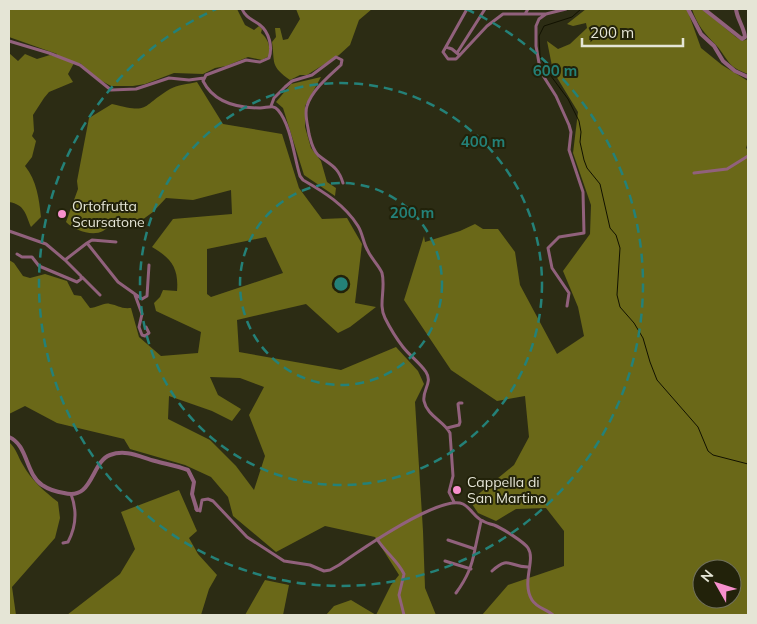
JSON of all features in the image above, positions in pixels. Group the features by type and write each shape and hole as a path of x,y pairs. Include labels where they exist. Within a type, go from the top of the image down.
{"street":[{"path":"9,41 80,65 111,90 136,89 169,78 190,80 204,78 215,71 246,60 260,62 269,58 271,45 266,32 262,26 246,16 242,9"},
{"path":"467,9 443,52 448,59 456,59 487,26 503,14 546,14 566,9"},
{"path":"458,55 485,9"},
{"path":"525,14 528,9"},
{"path":"688,9 702,34 714,46 723,61 735,71 748,77"},
{"path":"704,9 742,39 745,37 745,33 736,15 736,9"},
{"path":"546,14 539,19 536,26 539,63 542,74 556,96 569,124 571,132 569,150 583,192 584,233 559,237 548,248 552,268 569,292 567,306"},
{"path":"446,47 452,49 458,55"},
{"path":"271,106 278,92 292,81 306,78 336,57 342,60 341,65 327,78 312,98 306,112 311,144 314,150 335,166 343,183"},
{"path":"204,78 203,81 208,88 222,101 252,108 271,106 276,108 282,115 288,131 300,176 303,180 332,198 359,227 366,249 381,271 384,287 382,305 384,316 404,349 428,375 429,380 424,402 432,415 447,428 451,441 453,470 449,492 454,502"},
{"path":"694,174 728,169 748,156"},
{"path":"9,231 46,244 100,295"},
{"path":"65,260 92,240 116,242"},
{"path":"86,243 118,282 142,299 147,296 149,265"},
{"path":"17,254 22,257 32,257 39,266 78,282 81,280 81,276"},
{"path":"135,295 142,314 139,328 142,335 145,336 149,333 146,327"},
{"path":"447,428 459,425 458,404 459,402 462,403"},
{"path":"9,436 19,443 32,475 38,482 45,487 66,494 81,491 85,488 103,461 110,455 125,453 138,455 188,470 194,482 192,494 196,509 200,510 202,500 208,499 213,501 247,537 284,561 310,565 324,571 339,565 406,521 454,502 463,504 481,521 495,526 527,547 531,558 528,567 528,589 532,599 540,608 553,615"},
{"path":"63,543 68,542 75,518 71,494"},
{"path":"456,593 466,580 471,569 481,521"},
{"path":"378,540 404,574 399,595 404,615"},
{"path":"448,540 475,549"},
{"path":"445,561 471,569"},
{"path":"492,571 505,562 528,567"}],"shaded area":[{"path":"9,9 237,9 245,25 254,30 259,26 262,29 261,33 268,43 269,56 262,60 248,57 203,74 174,73 145,84 133,86 111,86 98,79 80,63 74,63 68,74 73,82 49,92 33,115 34,131 32,136 36,141 32,157 25,166 35,184 41,217 31,227 26,214 21,208 9,202 9,53 18,61 25,54 37,59 50,55 57,57 57,54 9,37"},
{"path":"296,9 372,9 359,20 350,45 339,55 307,75 300,75 290,80 276,67 272,42 276,37 275,28 280,28 283,40 288,39 300,19"},
{"path":"586,9 687,9 701,48 722,65 748,81 748,142 746,148 748,150 748,615 482,615 508,585 564,566 564,531 546,508 516,509 496,521 478,513 470,501 514,465 529,437 525,396 497,401 451,370 404,300 424,236 425,242 460,231 475,224 483,229 498,229 515,252 520,285 557,354 584,336 578,307 563,271 590,234 591,205 573,153 578,112 553,71 547,41 558,49 570,44 587,28 586,23 573,26 567,24"},
{"path":"692,9 702,9 742,41 748,39 748,74 729,62 702,29"},
{"path":"321,77 305,106 305,127 311,148 321,161 327,182 336,188 335,196 304,175 283,108 276,102 291,84"},
{"path":"197,82 223,124 282,134 299,188 322,219 347,218 362,244 355,303 376,307 350,327 338,333 306,304 237,320 239,352 341,370 396,347 418,371 424,384 415,402 425,588 436,615 376,615 391,585 399,575 375,537 325,526 276,552 233,516 228,497 211,477 185,465 130,449 124,439 57,423 25,406 9,414 9,260 14,263 23,276 30,278 45,274 67,281 74,295 81,296 90,308 103,304 113,304 124,308 131,308 139,337 161,356 198,353 201,332 156,311 154,303 160,297 163,290 177,291 177,276 169,260 152,247 173,219 232,214 231,190 193,200 166,198 153,212 135,225 130,219 120,218 99,233 83,232 66,222 78,189 77,181 89,118 112,104 133,108 144,107 170,89","holes":["266,237 283,273 211,297 207,294 207,249","210,377 240,378 264,387 249,415 265,456 254,490 236,466 210,440 168,419 169,396 212,411 232,421 241,409 218,395"]},
{"path":"9,442 30,476 58,502 60,518 55,538 12,587 16,615 9,615"},
{"path":"179,490 197,531 189,538 198,554 217,575 209,589 201,615 67,615 120,574 135,549 121,512"},
{"path":"265,580 289,585 283,615 245,615"},
{"path":"351,600 376,615 326,615 334,606"}],"waterway":[{"path":"581,9 572,17 544,26 539,36 540,56 548,72 568,99 579,121 580,142 584,160 587,168 600,184 610,228 616,235 620,248 617,295 620,307 634,323 643,338 657,380 698,427 708,451 713,455 748,464"}],"place":[{"name":"Ortofrutta Scursatone","path":"62,214"},
{"name":"Cappella di San Martino","path":"457,490"}]}
